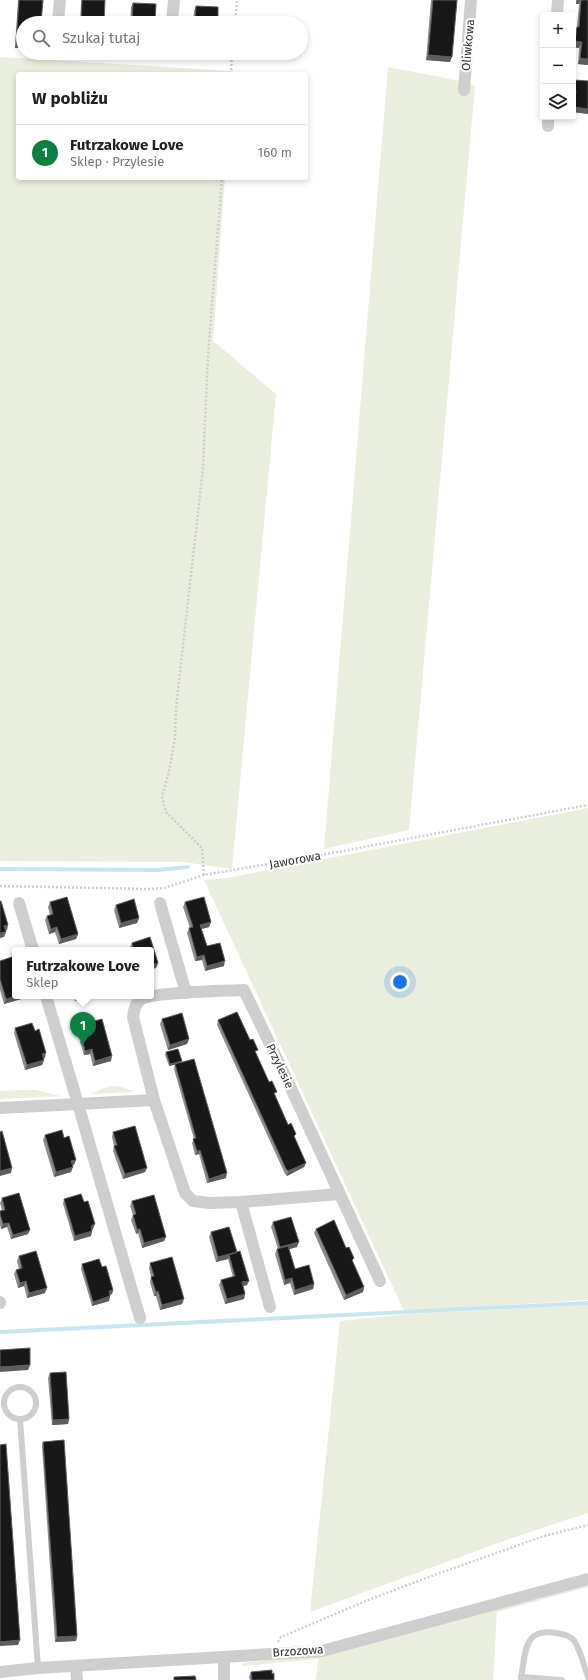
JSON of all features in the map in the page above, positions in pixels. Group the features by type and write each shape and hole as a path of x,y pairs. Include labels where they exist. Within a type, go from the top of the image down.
{"street":[{"path":"59,16 60,0"},
{"path":"173,16 174,0"},
{"name":"Oliwkowa","path":"464,90 471,0"},
{"path":"557,12 558,0"},
{"path":"19,903 32,947"},
{"path":"160,904 186,993"},
{"name":"Przylesie","path":"154,996 244,990 380,1281"},
{"path":"47,999 140,1318"},
{"name":"Przylesie","path":"141,999 134,1008 133,1017 154,1100 185,1193 189,1198 193,1201 209,1203 241,1202 339,1194"},
{"path":"0,1108 154,1100"},
{"path":"241,1202 270,1307"},
{"name":"Brzozowa","path":"0,1672 38,1668 322,1651 588,1579"},
{"path":"224,1657 224,1680"},
{"path":"76,1666 77,1680"}],"lane":[{"path":"18,1387 29,1389 33,1393 36,1404 31,1415 20,1419 9,1415 4,1404 4,1400 9,1391 18,1387"},
{"path":"20,1419 38,1668"},
{"path":"562,1680 521,1678 528,1642 533,1636 540,1632 566,1635 575,1640 588,1677"}],"path":[{"path":"236,16 237,0"},
{"path":"231,72 232,60"},
{"path":"204,875 202,848 166,812 162,798 170,772 175,738 176,708 203,468 208,355 222,180"},
{"name":"Jaworowa","path":"0,886 164,888 204,875 322,856 588,805"},
{"path":"277,1643 281,1637 373,1598 544,1536 588,1525"}],"shaded area":[{"path":"0,57 16,58 16,60 50,60 233,71 16,72 16,180 225,180 213,341 276,394 232,869 183,862 0,861"},
{"path":"388,67 461,81 475,86 409,830 324,849"},
{"path":"588,808 588,1300 404,1311 204,880 227,878"},
{"path":"109,1086 119,1086 135,1092 90,1094"},
{"path":"36,1090 60,1096 0,1099 0,1091"},
{"path":"588,1305 588,1513 512,1538 310,1612 340,1321 409,1314"},
{"path":"588,1585 588,1587 497,1612 493,1680 316,1680 318,1659 242,1666 242,1663 321,1655"}],"building":[{"path":"19,0 43,0 42,16 18,16"},
{"path":"82,0 105,0 104,16 81,16"},
{"path":"433,0 457,0 452,57 428,55"},
{"path":"581,0 588,0 588,59 580,58 582,42 576,41 577,27 579,27"},
{"path":"133,3 156,4 155,16 132,16"},
{"path":"196,6 218,7 218,16 195,16"},
{"path":"576,80 588,81 588,109 576,107"},
{"path":"67,897 78,934 61,939 57,927 51,929 47,916 53,914 50,902"},
{"path":"204,897 211,922 200,925 207,946 220,943 225,961 207,966 204,955 197,957 189,928 193,927 185,902"},
{"path":"134,899 139,918 121,923 116,905"},
{"path":"0,901 8,925 4,926 6,932 0,933"},
{"path":"150,937 153,947 133,947 132,943"},
{"path":"154,950 158,963 154,964"},
{"path":"12,957 12,997 6,999 0,979 0,961"},
{"path":"237,1012 250,1040 253,1039 258,1050 255,1051 269,1082 272,1081 277,1092 274,1093 288,1125 291,1123 296,1134 294,1136 306,1163 288,1171 218,1020"},
{"path":"182,1013 189,1039 170,1045 162,1019"},
{"path":"102,1019 112,1056 95,1061 92,1049 85,1051 82,1038 88,1036 84,1024"},
{"path":"32,1023 35,1031 39,1029 46,1053 42,1054 44,1060 27,1065 15,1028"},
{"path":"178,1049 182,1061 170,1064 166,1052"},
{"path":"194,1059 227,1173 209,1179 200,1150 197,1151 193,1139 196,1138 175,1064"},
{"path":"135,1126 147,1168 125,1174 114,1146 117,1145 113,1132"},
{"path":"62,1130 64,1138 69,1136 76,1160 71,1161 73,1167 56,1172 45,1135"},
{"path":"2,1131 12,1168 0,1171 0,1132"},
{"path":"19,1193 30,1230 13,1235 9,1223 3,1224 0,1211 5,1210 2,1198"},
{"path":"81,1194 84,1202 88,1201 95,1224 91,1226 92,1231 75,1236 64,1199"},
{"path":"154,1195 166,1237 144,1243 140,1229 137,1229 133,1215 136,1214 132,1201"},
{"path":"291,1217 299,1242 280,1247 273,1222"},
{"path":"334,1220 346,1248 349,1247 354,1258 352,1260 364,1287 346,1295 316,1229"},
{"path":"229,1227 237,1252 218,1257 211,1232"},
{"path":"288,1246 295,1269 309,1265 314,1284 295,1290 292,1278 285,1280 277,1249"},
{"path":"36,1251 47,1288 29,1293 26,1281 20,1283 16,1270 22,1268 19,1256"},
{"path":"240,1251 249,1281 242,1282 245,1294 227,1299 221,1280 235,1276 229,1255"},
{"path":"172,1257 184,1299 162,1305 158,1291 156,1292 151,1277 154,1276 150,1263"},
{"path":"99,1259 102,1267 106,1266 113,1290 109,1291 110,1296 93,1302 82,1264"},
{"path":"30,1348 30,1365 0,1367 0,1350"},
{"path":"66,1372 69,1419 53,1420 50,1373"},
{"path":"64,1440 77,1636 57,1637 43,1442"},
{"path":"6,1444 20,1640 0,1642 0,1445"},
{"path":"272,1670 272,1674 274,1673 274,1680 252,1680 251,1672"},
{"path":"195,1676 196,1680 174,1680 174,1677"}],"waterway":[{"path":"0,869 158,870 188,867"},
{"path":"0,1332 588,1303"}],"place":[{"name":"Futrzakowe Love","path":"83,1045"}]}
